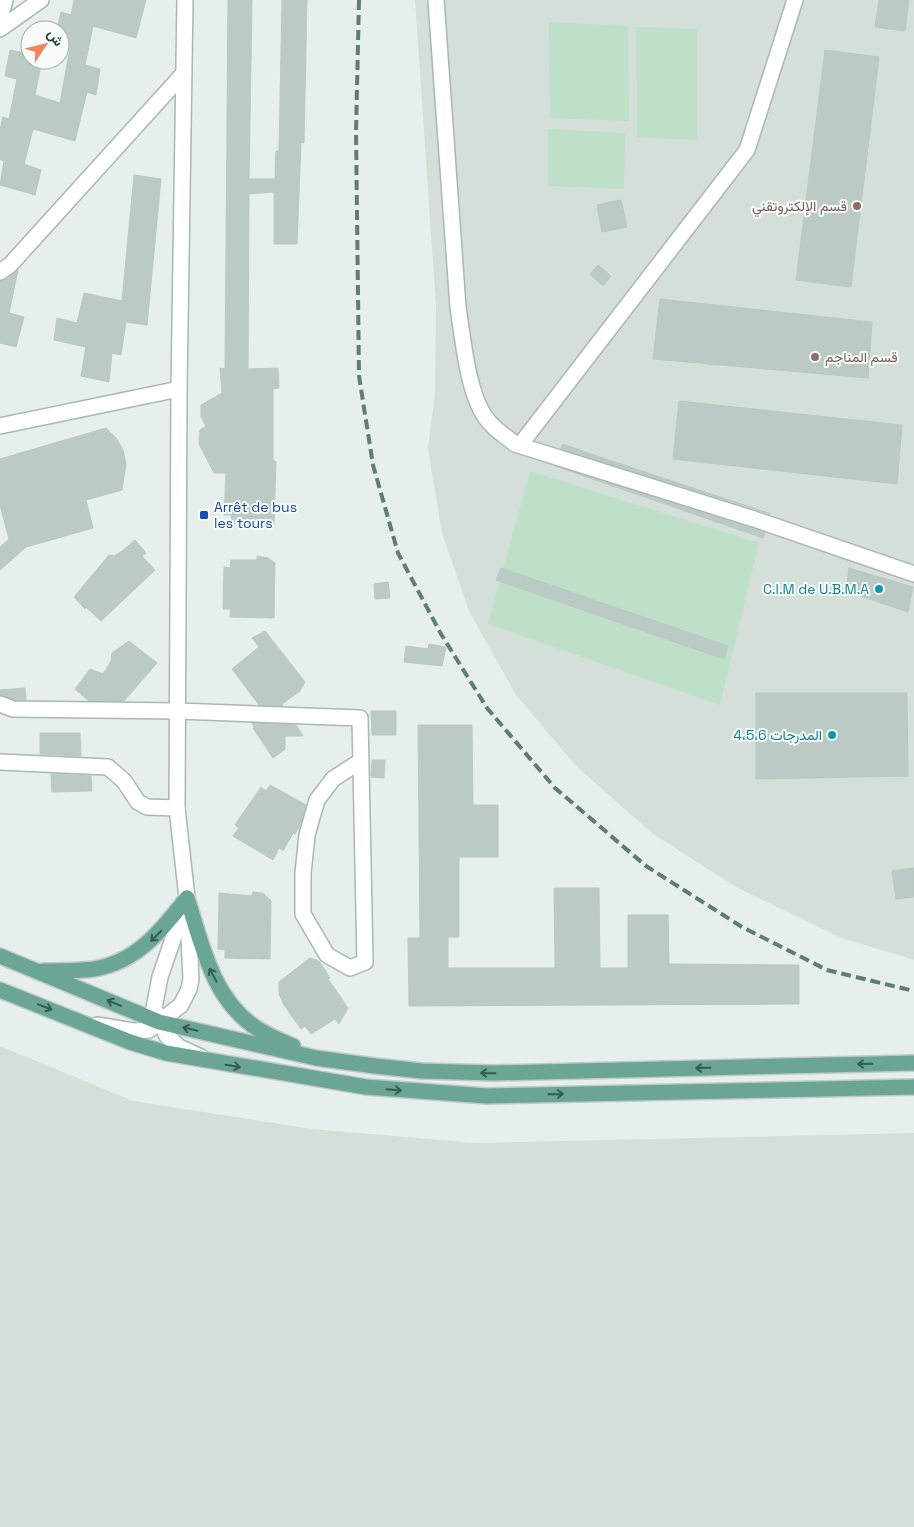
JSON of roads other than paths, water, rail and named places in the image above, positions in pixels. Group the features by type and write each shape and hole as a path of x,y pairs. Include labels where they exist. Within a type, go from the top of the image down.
{"main road":[{"path":"39,972 94,969 124,959 139,951 157,936 187,898"},
{"path":"187,898 210,970 223,994 239,1014 257,1029 316,1058"},
{"path":"0,956 159,1022 316,1058 422,1071 494,1073 914,1063"},
{"path":"0,990 157,1050 213,1063 366,1087 487,1096 914,1086"}],"street":[{"path":"0,18 5,0"},
{"path":"0,29 41,0"},
{"path":"85,1023 140,1032 148,1030 181,1005 189,989 187,898 177,808 179,711 179,389 185,0"},
{"path":"436,0 458,307 465,355 474,394 489,423 520,445 754,519 914,574"},
{"path":"520,445 747,150 795,0"},
{"path":"0,272 10,265 184,73"},
{"path":"0,426 179,389"},
{"path":"0,704 13,708 179,711 360,718 359,762 365,962 350,968 327,955 303,914 302,873 307,835 318,800 333,779 359,762"},
{"path":"0,762 108,768 124,781 138,802 147,807 177,808"},
{"path":"187,898 157,988 154,1008 159,1022 173,1042 213,1063"}],"railway":[{"path":"359,0 356,132 359,376 373,465 398,553 441,634 487,708 555,788 646,866 742,927 827,970 914,991"}],"place":[{"name":"قسم الإلكتروتقني","path":"857,206"},
{"name":"قسم المناجم","path":"815,357"},
{"name":"Arrêt de bus les tours","path":"204,515"},
{"name":"C.I.M de U.B.M.A","path":"879,589"},
{"name":"المدرجات 4،5،6","path":"832,735"}]}
